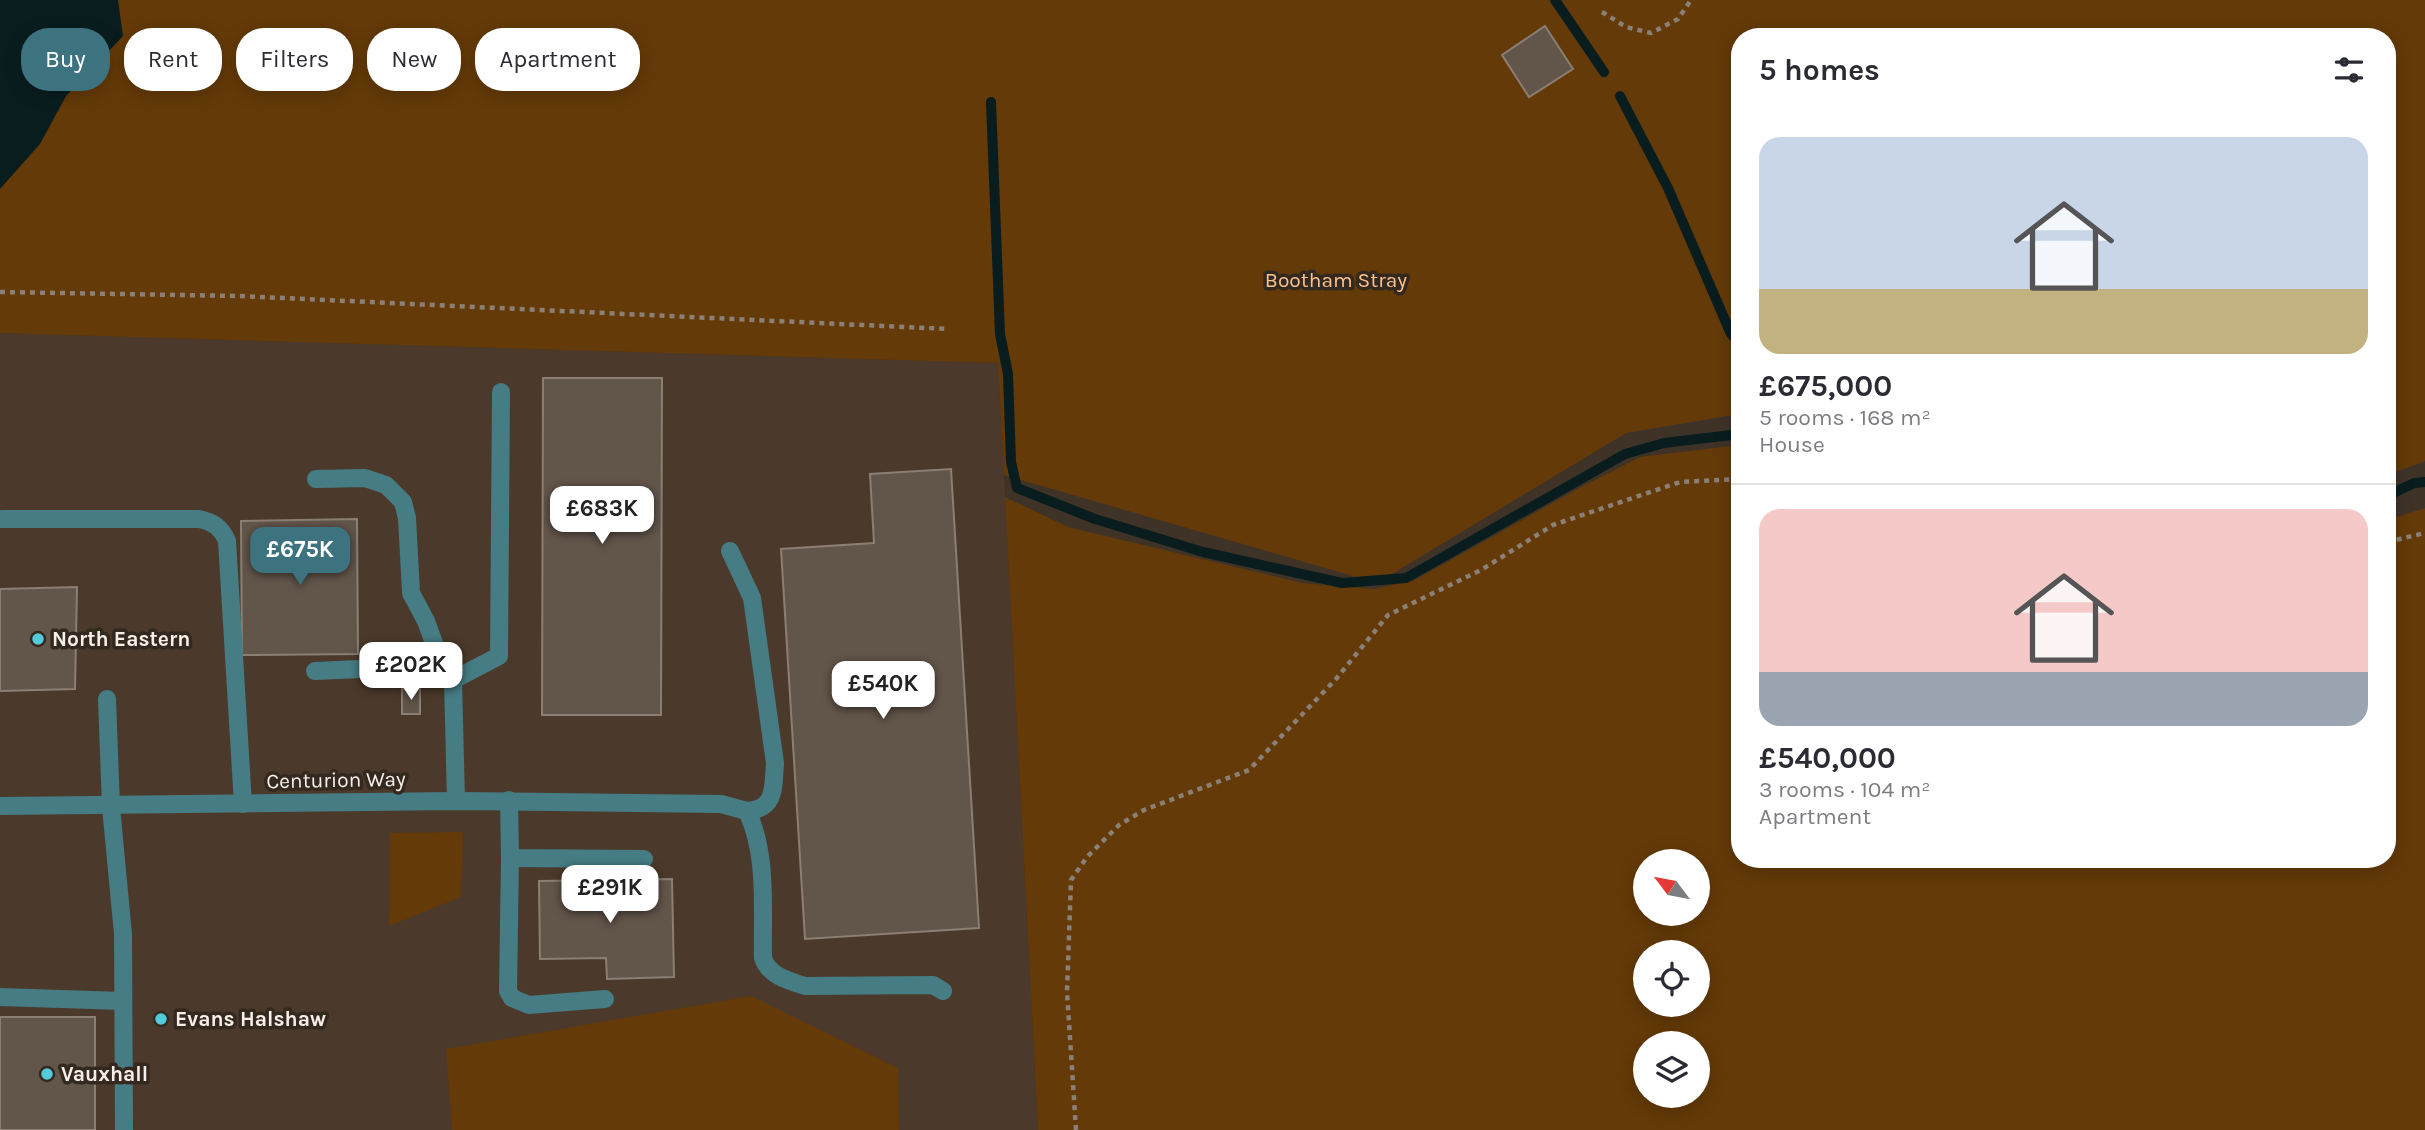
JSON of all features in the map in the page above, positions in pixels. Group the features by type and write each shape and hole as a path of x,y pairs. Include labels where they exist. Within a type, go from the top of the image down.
{"lane":[{"path":"315,671 427,666 449,675 499,656 500,392"},
{"path":"316,479 365,478 386,485 403,502 407,518 411,593 449,675 456,801"},
{"path":"2,519 199,519 210,521 224,533 227,541 243,804"},
{"path":"730,551 752,598 775,763 773,789 768,803 760,810 747,811 755,828 759,849 763,958 766,967 788,981 805,986 933,985 943,990"},
{"path":"107,699 111,807 123,934 124,1130"},
{"path":"509,800 509,991 512,998 529,1005 605,999"},
{"name":"Centurion Way","path":"0,806 111,807 509,800 721,804 747,811"},
{"path":"510,858 645,859"},
{"path":"0,997 123,1001"}],"path":[{"path":"1602,12 1626,27 1651,33 1678,19 1691,0"},
{"path":"0,292 254,296 948,329"},
{"path":"1076,1130 1067,992 1071,880 1087,857 1119,825 1144,810 1249,770 1336,679 1388,615 1481,570 1553,525 1680,482 1731,479"},
{"path":"2396,540 2425,533"}],"shaded area":[{"path":"0,333 998,363 1038,1130 899,1130 897,1068 447,1049 452,1130 0,1130"}],"green space":[{"name":"Bootham Stray","path":"0,0 2425,0 2425,461 2396,472 2396,28 1731,28 1731,415 1626,433 1377,583 1004,475 998,363 0,333"},
{"path":"1731,446 1731,868 2396,868 2396,517 2425,508 2425,1130 1038,1130 1005,497 1068,527 1302,583 1375,589 1415,580 1640,457"},
{"path":"463,832 461,897 389,926 390,833"},
{"path":"751,996 898,1068 899,1130 452,1130 446,1049"}],"water":[{"path":"0,0 118,0 123,36 110,50 110,28 21,28 21,91 71,91 40,144 0,189"}],"building":[{"path":"1545,26 1573,69 1529,97 1502,55"},
{"path":"543,378 662,378 661,715 542,715"},
{"path":"951,469 979,928 805,939 781,549 874,543 870,474"},
{"path":"357,519 358,654 242,655 241,521"},
{"name":"North Eastern","path":"77,587 75,689 0,691 0,589"},
{"path":"402,689 420,689 420,714 402,714"},
{"path":"672,879 674,977 607,979 606,958 540,959 539,881"},
{"name":"Vauxhall","path":"0,1017 95,1017 95,1130 0,1130"}],"waterway":[{"path":"1555,0 1604,72"},
{"path":"1620,96 1668,188 1731,334"},
{"path":"991,102 1000,334 1008,374 1011,462 1017,488 1095,519 1203,552 1342,583 1406,578 1625,454 1664,443 1731,435"},
{"path":"2396,492 2414,483 2425,482"}],"place":[{"name":"North Eastern","path":"38,639"},
{"name":"Evans Halshaw","path":"161,1019"},
{"name":"Vauxhall","path":"47,1074"}]}
